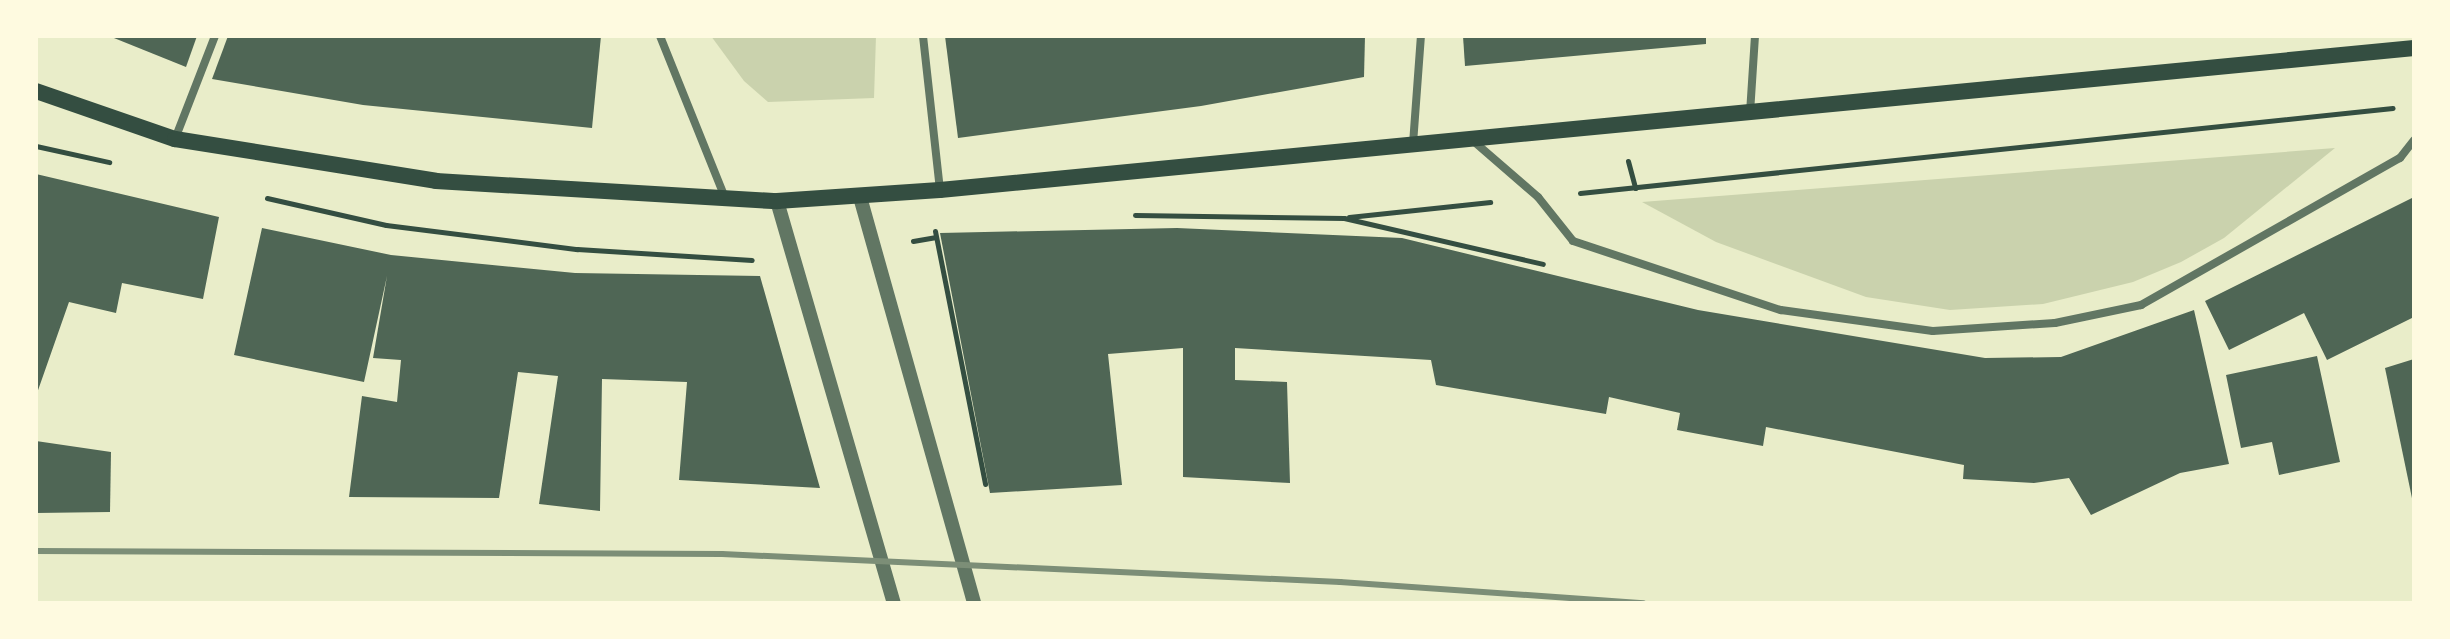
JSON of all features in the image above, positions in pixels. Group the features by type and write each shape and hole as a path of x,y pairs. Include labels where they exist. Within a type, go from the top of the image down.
{"main road":[{"path":"36,91 175,139 436,181 777,201 940,190 2414,48"}],"street":[{"path":"175,139 215,36"},
{"path":"660,36 726,200"},
{"path":"923,36 940,190"},
{"path":"1413,145 1421,36"},
{"path":"1750,113 1755,36"},
{"path":"1470,139 1538,197 1573,241 1781,310 1933,331 2025,325 2141,305 2400,158 2414,140"},
{"path":"860,197 974,603"},
{"path":"777,201 894,603"}],"path":[{"path":"1344,218 2398,108"},
{"path":"934,226 989,504 952,523"}],"green space":[{"path":"711,36 876,36 874,98 768,102 744,81"},
{"path":"2335,148 2224,238 2181,262 2133,282 2043,304 1950,310 1866,297 1716,242 1642,202"}],"building":[{"path":"109,36 197,36 186,67"},
{"path":"228,36 601,36 592,128 363,105 212,79"},
{"path":"945,36 1365,36 1364,77 1201,106 958,138"},
{"path":"1463,36 1706,36 1706,44 1465,66"},
{"path":"36,174 219,217 203,299 122,283 116,313 69,302 36,396"},
{"path":"2414,197 2414,317 2327,360 2304,313 2229,350 2205,301"},
{"path":"262,228 391,255 575,273 760,276 820,488 679,480 687,382 602,379 600,511 539,504 558,376 518,372 499,498 349,497 362,396 397,402 401,360 373,358 387,276 364,382 234,355"},
{"path":"1177,228 1402,238 1698,310 1985,358 2061,357 2194,310 2229,464 2180,473 2091,515 2069,478 2034,483 1963,479 1964,465 1766,427 1763,446 1677,430 1680,413 1609,397 1606,414 1436,385 1431,360 1235,348 1235,380 1287,382 1290,483 1183,477 1183,348 1108,354 1122,485 990,493 940,233"},
{"path":"2317,356 2340,462 2279,475 2272,442 2241,448 2226,375"},
{"path":"2414,359 2414,503 2413,503 2385,368"},
{"path":"36,441 111,452 110,512 36,513"}],"railway":[{"path":"36,551 722,554 1340,582 1643,603"}]}
